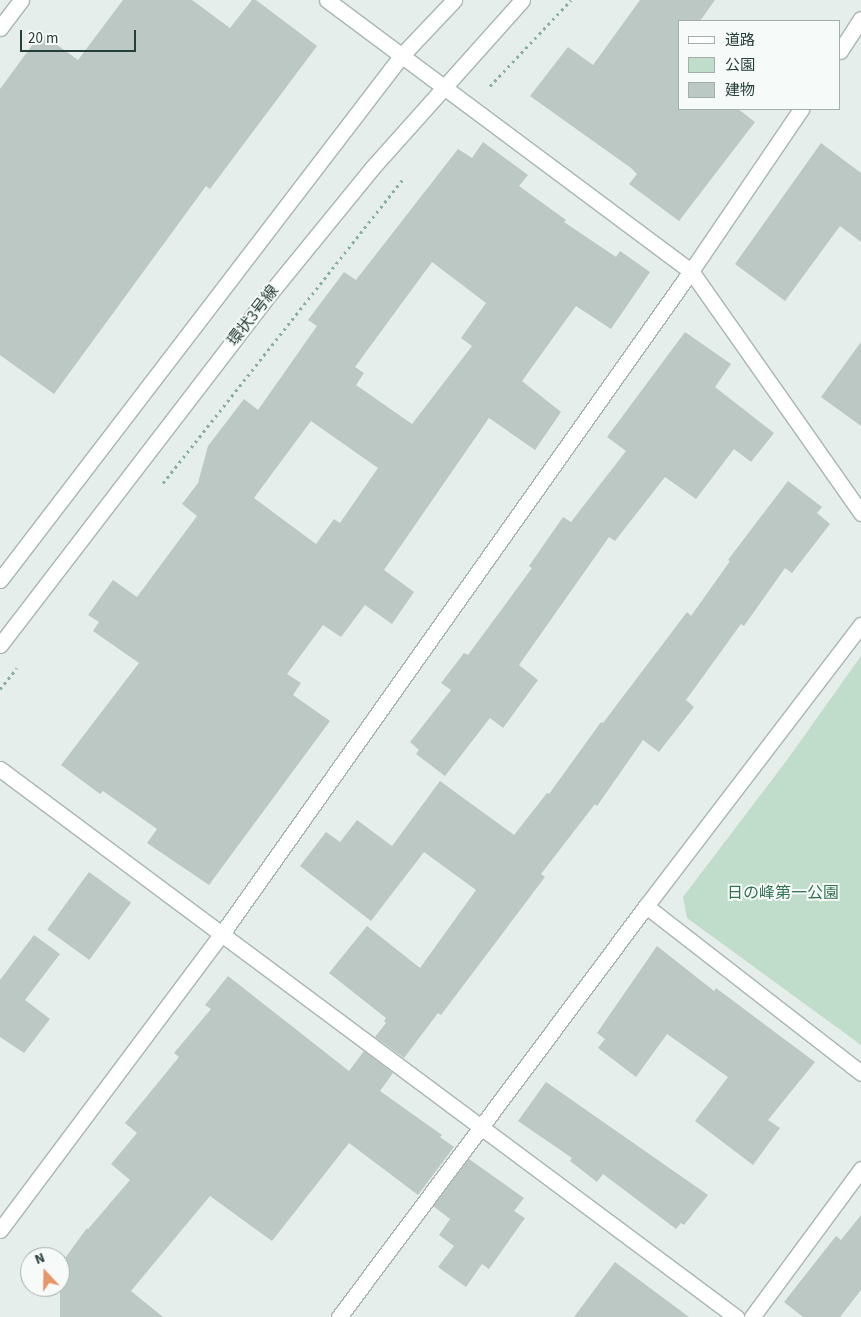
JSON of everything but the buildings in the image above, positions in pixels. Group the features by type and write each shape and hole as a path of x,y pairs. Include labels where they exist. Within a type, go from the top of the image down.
{"street":[{"path":"0,28 21,0"},
{"path":"327,0 402,54 469,108 691,272 861,513"},
{"path":"0,580 402,54 454,0"},
{"name":"環状3号線","path":"0,645 271,292 372,168 522,0"},
{"path":"841,49 861,19"},
{"path":"0,1230 221,935 691,272 800,110"},
{"path":"339,1317 479,1127 861,625"},
{"path":"0,769 736,1317"},
{"path":"646,906 861,1073"},
{"path":"752,1317 861,1169"}],"path":[{"path":"469,108 571,0"},
{"path":"160,487 406,175"},
{"path":"0,689 18,666"}],"green space":[{"name":"日の峰第一公園","path":"861,656 861,1045 687,918 683,897 787,760"}]}
